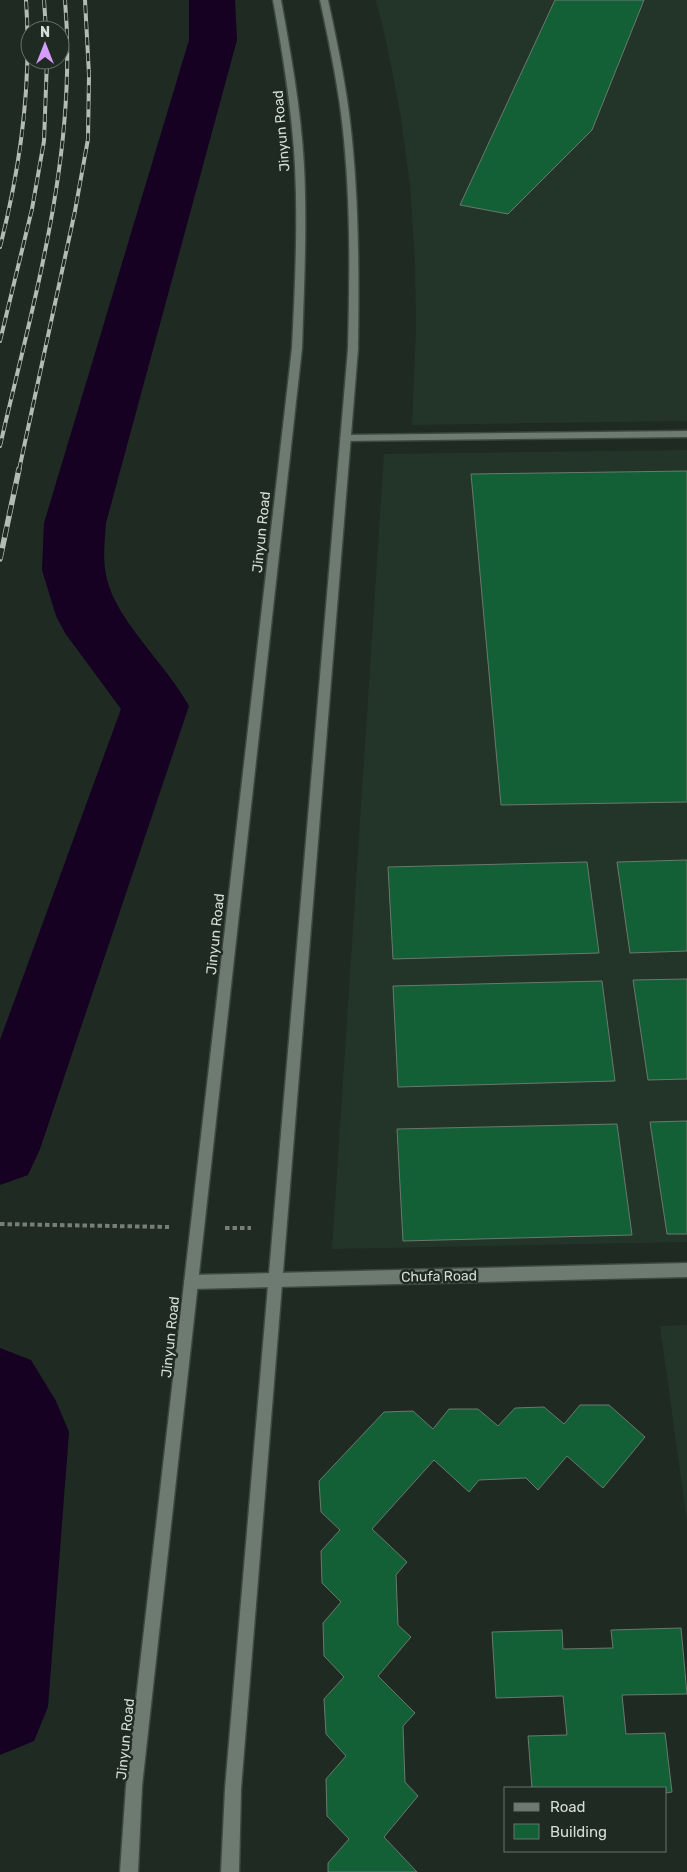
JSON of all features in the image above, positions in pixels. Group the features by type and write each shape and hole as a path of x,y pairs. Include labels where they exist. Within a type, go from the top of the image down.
{"main road":[{"name":"Jinyun Road","path":"129,1872 134,1786 296,348 301,264 300,187 294,106 287,50 277,0"},
{"path":"230,1872 233,1789 353,350 355,264 352,186 345,114 324,0"},
{"path":"345,438 687,434"},
{"name":"Chufa Road","path":"191,1282 687,1270"}],"path":[{"path":"0,1224 279,1229"}],"shaded area":[{"path":"376,0 687,0 687,421 412,425 416,325 415,264 410,184 400,112"},
{"path":"687,450 687,1242 332,1249 384,454"},
{"path":"687,1325 687,1522 660,1326"}],"building":[{"path":"555,0 644,0 592,130 508,214 460,205"},
{"path":"687,471 687,802 501,805 471,474"},
{"path":"687,860 687,951 630,953 617,862"},
{"path":"587,862 599,953 393,959 388,867"},
{"path":"687,979 687,1079 648,1080 633,980"},
{"path":"602,981 615,1081 398,1087 393,986"},
{"path":"687,1121 687,1234 667,1234 650,1122"},
{"path":"617,1124 632,1235 403,1241 397,1129"},
{"path":"580,1405 609,1405 645,1437 603,1488 567,1456 538,1490 526,1478 479,1480 469,1492 434,1460 372,1529 407,1562 396,1575 398,1625 411,1637 378,1676 415,1713 403,1726 405,1782 418,1796 384,1837 417,1872 328,1872 328,1863 349,1839 327,1816 326,1779 346,1756 326,1734 324,1699 344,1677 324,1656 323,1623 341,1602 322,1583 321,1551 340,1530 321,1512 319,1481 384,1412 413,1411 433,1429 449,1409 478,1409 498,1426 515,1408 544,1407 564,1424"},
{"path":"681,1628 687,1694 622,1695 626,1734 665,1733 672,1792 667,1793 667,1787 532,1787 528,1736 567,1735 563,1696 496,1698 492,1632 562,1630 563,1649 613,1648 611,1630"}],"waterway":[{"path":"0,1149 156,706 88,616 73,570 75,523 213,40 212,0"},
{"path":"0,1391 25,1432 0,1707"}],"railway":[{"path":"0,247 14,186 23,125 27,63 26,0"},
{"path":"44,0 45,20"},
{"path":"0,446 39,280 59,169 65,113 67,57 65,0"},
{"path":"19,470 75,211 88,139 89,75 85,0"},
{"path":"0,341 32,209 44,141 47,70"},
{"path":"0,559 19,469"}]}
